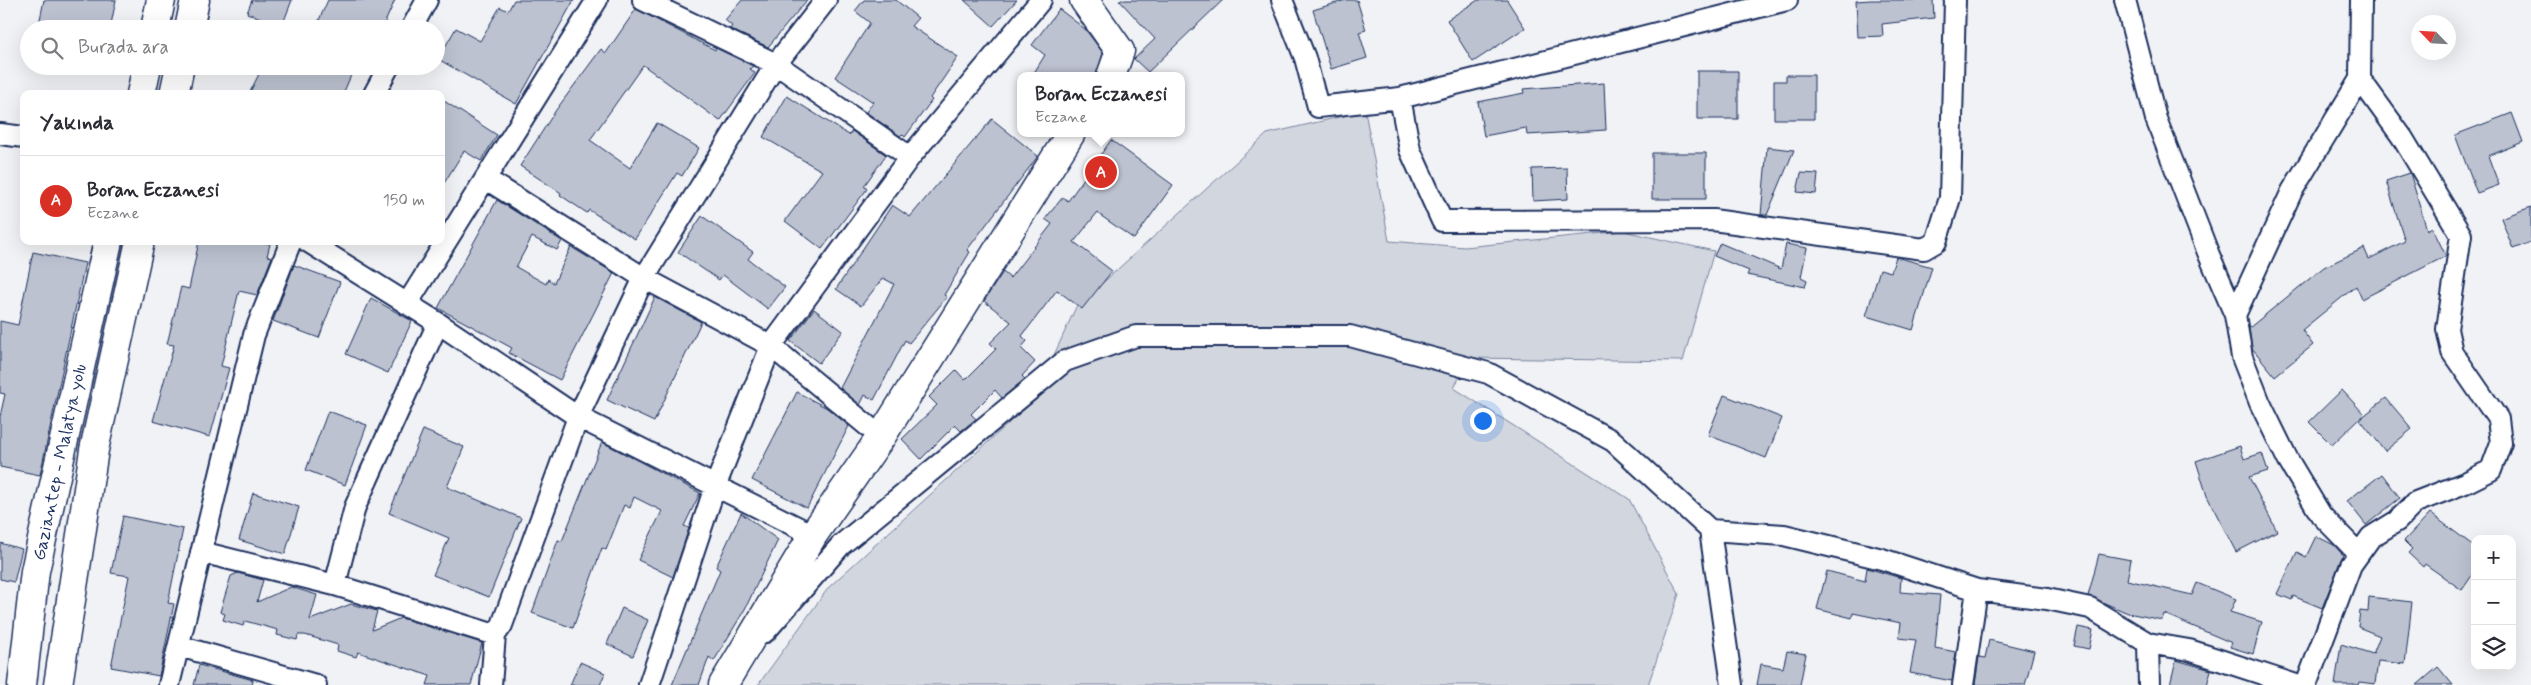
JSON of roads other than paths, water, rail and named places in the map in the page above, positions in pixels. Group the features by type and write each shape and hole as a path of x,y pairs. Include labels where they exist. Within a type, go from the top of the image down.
{"main road":[{"path":"157,20 161,0"},
{"path":"191,20 195,0"},
{"path":"1084,0 1120,51 1112,72"},
{"path":"142,90 145,75"},
{"path":"175,90 178,75"},
{"path":"724,682 813,535 881,437 1068,137"},
{"name":"Gaziantep - Malatya yolu","path":"22,685 35,571 107,245"},
{"name":"Gaziantep - Malatya yolu","path":"58,685 94,450 139,245"}],"street":[{"path":"416,20 427,0"},
{"path":"445,245 597,0"},
{"path":"643,0 776,64 910,157"},
{"path":"491,685 495,635 502,626 578,417 644,278 776,64 826,0"},
{"path":"649,685 715,487 771,346 910,157 1041,0"},
{"path":"1282,0 1305,58 1318,107 1400,98 1787,0"},
{"path":"1400,98 1410,150 1442,221 1713,220 1924,249 1936,242 1950,198 1955,0"},
{"path":"2125,0 2156,119 2209,255 2235,315 2242,357 2260,403 2288,460 2321,515 2359,554"},
{"path":"2235,315 2292,191 2360,79 2361,0"},
{"path":"376,90 385,75"},
{"path":"2306,685 2351,565 2371,537 2397,522 2416,502 2465,483 2491,470 2502,442 2498,419 2452,352 2448,336 2447,329 2461,235 2402,136 2360,79"},
{"path":"0,134 20,136"},
{"path":"486,179 644,278 771,346 881,437"},
{"path":"169,685 254,335 289,245"},
{"path":"313,245 438,323 578,417 813,535"},
{"path":"408,304 445,245"},
{"path":"335,585 355,507 438,323"},
{"path":"724,682 849,539 1065,361 1136,336 1350,336 1488,373 1613,440 1710,530 1784,535 1882,558 1977,590 2047,599 2090,608 2148,643 2189,650 2296,685"},
{"path":"1710,530 1732,685"},
{"path":"201,552 335,585 495,635"},
{"path":"1963,685 1977,590"},
{"path":"2148,643 2149,685"},
{"path":"178,646 316,685"}],"place":[{"name":"Boran Eczanesi","path":"1101,172"}]}
